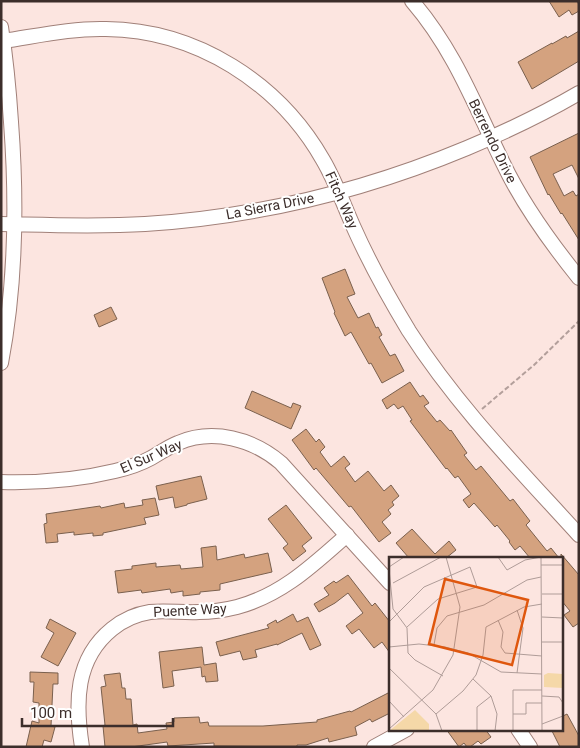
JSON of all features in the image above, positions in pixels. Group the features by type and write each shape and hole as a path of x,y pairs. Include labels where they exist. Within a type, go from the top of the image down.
{"street":[{"name":"Berrendo Drive","path":"412,1 437,33 457,65 504,165 527,207 558,252 579,278"},
{"name":"Fitch Way","path":"2,34 108,29 152,34 177,40 210,53 234,66 276,98 310,138 324,161 366,253 395,307 443,380 472,417 579,535"},
{"path":"1,363 10,307 13,265 8,224 12,142 2,34"},
{"name":"La Sierra Drive","path":"8,224 91,226 144,224 196,219 264,209 339,192 430,163 491,138 579,93"},
{"name":"El Sur Way","path":"1,482 55,481 85,477 131,467 180,442 196,438 220,436 237,439 261,448 275,458 389,582"},
{"name":"Puente Way","path":"82,747 78,708 82,672 91,652 100,640 117,625 130,618 151,612 219,611 254,601 279,590 302,574 347,535"},
{"path":"374,747 405,730"},
{"path":"519,730 530,747"}],"path":[{"path":"472,417 534,365 579,322"}],"building":[{"path":"549,1 577,1 579,11 572,15 569,10 559,17"},
{"path":"579,31 579,61 532,89 518,62 552,43 566,36 567,38"},
{"path":"579,133 579,179 572,165 553,174 564,196 573,191 576,196 579,194 579,240 548,195 530,157"},
{"path":"345,269 355,294 347,297 358,318 369,313 376,328 378,327 382,335 379,337 390,356 395,354 404,371 382,383 351,332 345,336 334,313 322,278"},
{"path":"111,307 117,319 99,327 94,315"},
{"path":"410,382 420,397 423,395 429,403 424,406 437,422 440,420 451,430 467,453 464,455 476,470 481,466 510,501 513,499 530,521 526,525 547,551 551,548 558,557 529,557 520,546 515,550 497,525 495,527 474,503 469,508 463,500 471,494 458,476 455,478 446,469 410,421 412,420 403,406 398,409 394,404 387,409 382,400"},
{"path":"252,391 291,408 293,403 301,406 291,429 245,408"},
{"path":"306,429 316,442 319,439 325,447 320,452 331,467 344,456 350,464 345,468 355,482 368,471 384,491 391,485 399,496 392,502 394,505 388,510 391,514 382,522 391,533 379,542 351,506 349,507 316,468 314,470 292,440"},
{"path":"201,476 207,499 175,508 173,497 159,500 156,486"},
{"path":"155,498 159,515 144,518 146,524 103,533 103,535 93,536 93,533 74,535 74,532 57,534 58,542 46,543 44,524 47,523 46,514 100,506 101,508 124,503 125,508 143,505 142,500"},
{"path":"286,505 312,538 302,546 306,551 293,561 283,548 288,544 268,519"},
{"path":"412,529 435,554 449,541 456,550 447,557 408,557 396,543"},
{"path":"216,546 217,560 244,554 245,558 268,553 272,572 220,584 220,590 200,592 200,594 183,596 183,591 171,593 170,589 142,593 141,590 118,593 115,571 132,569 132,566 156,563 156,567 180,565 181,569 203,567 201,548"},
{"path":"561,554 579,575 579,623 573,627 564,615 570,611 562,601"},
{"path":"348,575 372,606 375,603 389,621 389,652 382,642 374,648 359,629 352,634 346,626 363,613 348,593 319,612 314,604 329,595 324,588 334,581 336,583"},
{"path":"293,614 297,622 308,617 321,645 310,650 302,633 277,645 255,650 257,657 243,660 240,651 220,656 216,642 269,628 267,625 276,620 277,623"},
{"path":"50,619 76,633 58,666 41,657 54,633 46,628"},
{"path":"202,647 204,665 216,663 218,681 206,682 205,676 202,677 201,667 172,671 174,686 163,688 159,652"},
{"path":"30,672 58,673 58,684 53,684 51,726 55,727 51,742 44,740 42,747 26,747 32,721 39,723 39,703 33,702 34,682 30,682"},
{"path":"120,673 126,699 131,699 133,725 137,724 138,733 167,729 166,723 174,722 174,718 199,717 200,723 208,722 209,726 263,726 317,722 317,720 351,712 389,693 389,714 372,722 370,719 355,727 357,735 329,742 328,738 306,745 297,745 297,747 214,746 214,743 168,746 167,742 131,747 105,747 101,687 106,686 104,675"},
{"path":"567,714 579,736 579,747 560,747 552,730 562,730 562,716"},
{"path":"447,730 486,730 491,737 481,744 478,741 470,747 467,747 464,743 459,747"}]}
